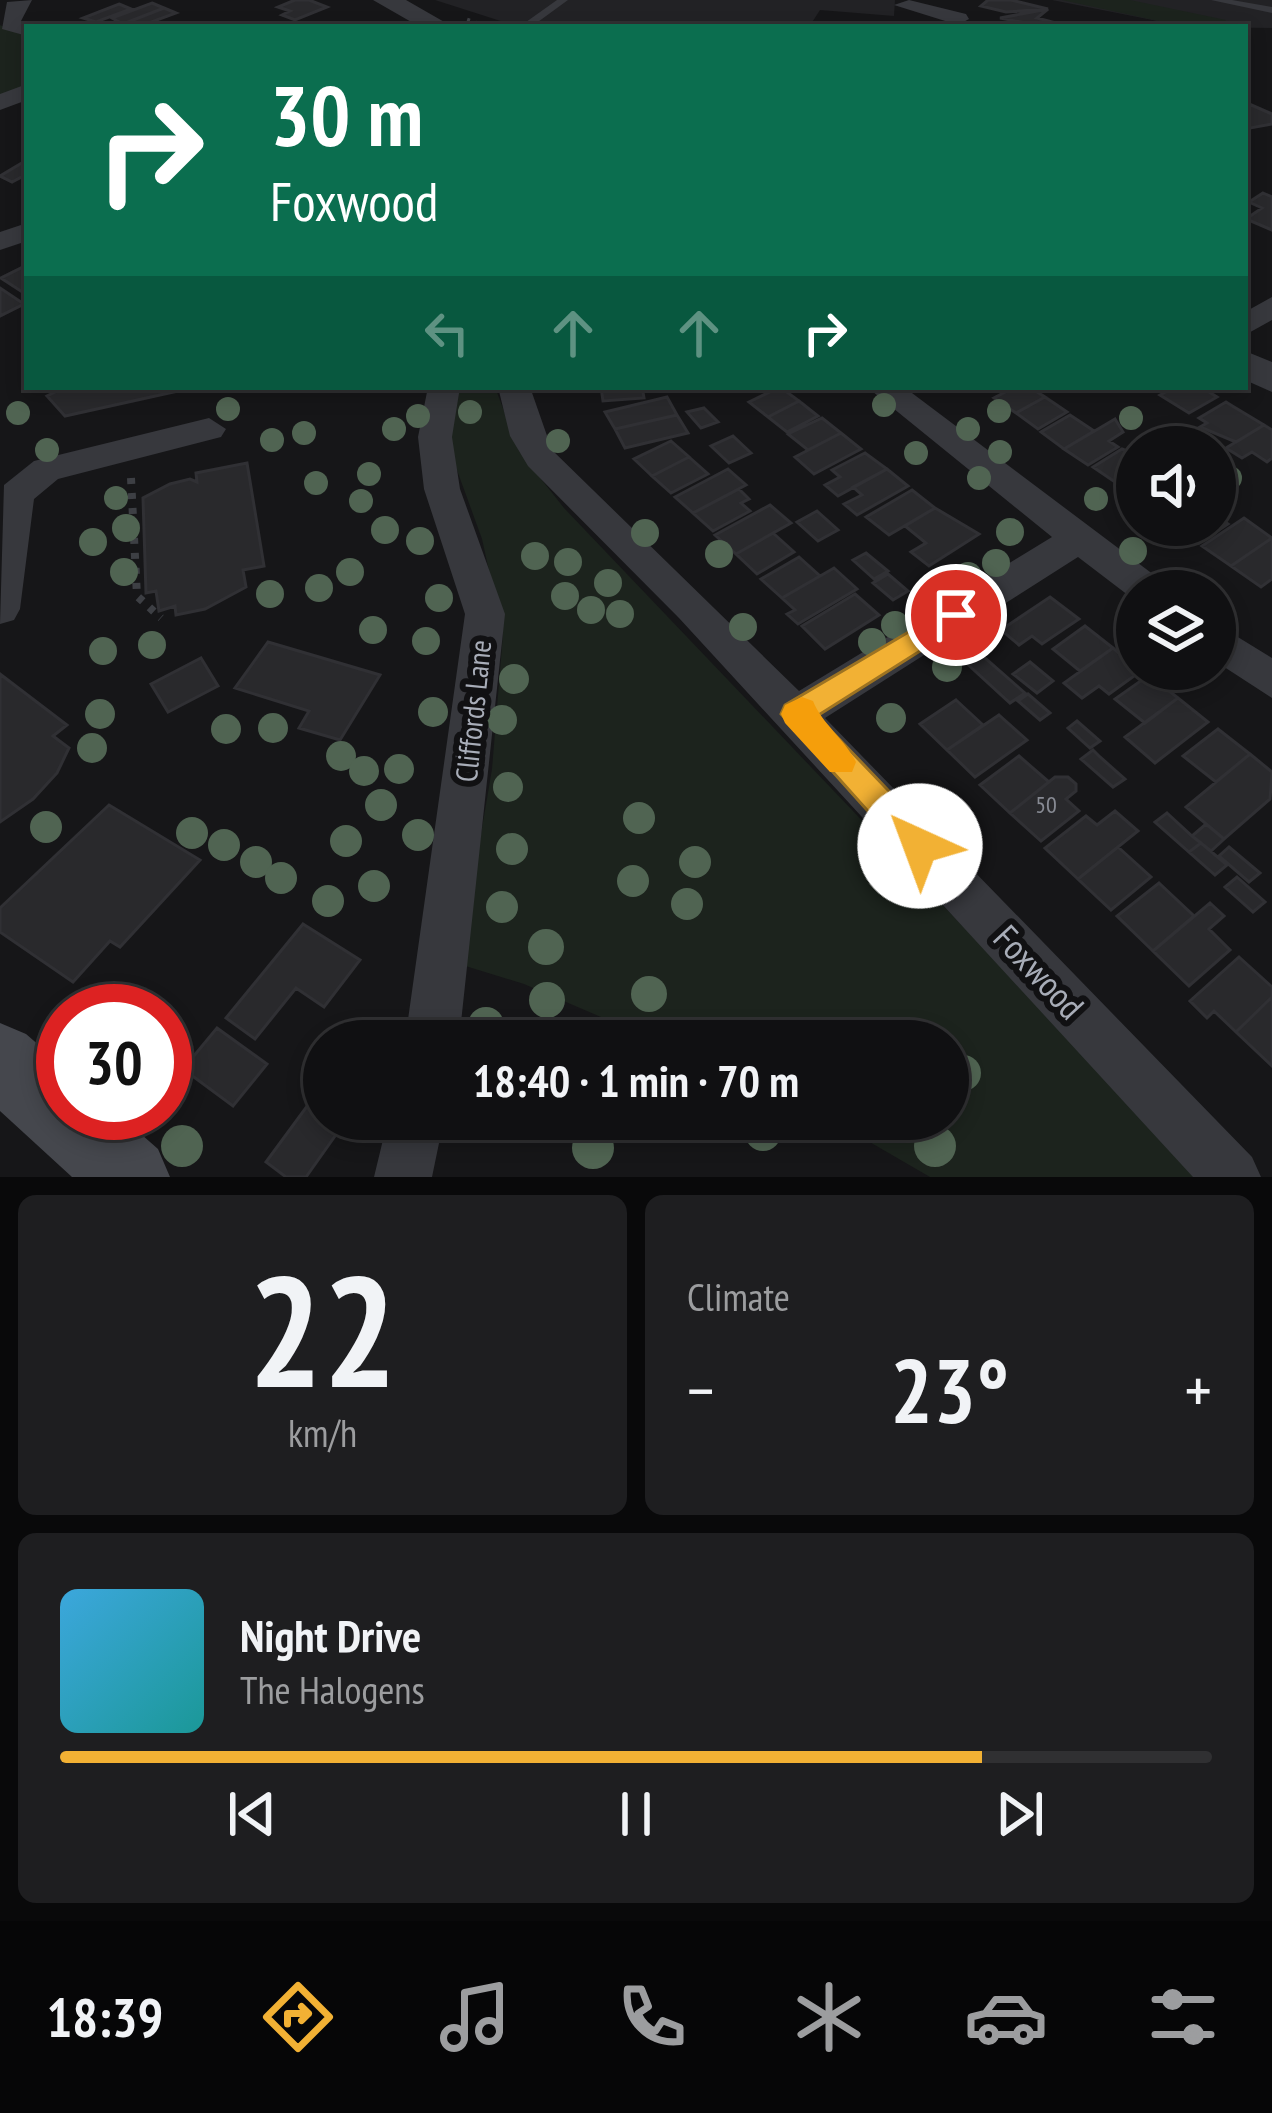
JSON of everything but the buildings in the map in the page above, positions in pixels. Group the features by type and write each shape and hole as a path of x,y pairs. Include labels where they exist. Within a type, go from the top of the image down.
{"main road":[{"path":"0,1060 130,1177"}],"street":[{"path":"22,0 14,6 10,24 24,29"},
{"path":"386,0 434,24"},
{"path":"904,5 957,20"},
{"name":"Cliffords Lane","path":"435,1020 485,614 442,489 435,437 443,390"},
{"name":"Foxwood","path":"515,390 527,436 540,458 796,714 1232,1177"},
{"path":"888,390 1118,570"},
{"path":"0,609 17,494 25,483 46,470 209,429"},
{"path":"796,714 1076,540"},
{"path":"1236,654 1272,680"},
{"path":"403,1177 411,1140"}],"lane":[{"path":"528,24 563,0"},
{"path":"1216,0 1272,6"},
{"path":"1247,0 1272,6"}],"path":[{"path":"130,448 136,596 161,618"}],"shaded area":[{"path":"435,0 895,0 894,16 820,10 811,24 510,24"},
{"path":"1052,0 1272,0 1272,28 1173,24"},
{"path":"1062,0 1130,0 1226,20 1223,24 1172,24"},
{"path":"0,25 24,36 24,87 0,97"},
{"path":"458,390 496,390 519,451 564,508 1202,1177 930,1177 866,1140 969,1140 969,1020 608,1020 524,984 459,964 492,769 503,634 482,539 449,448"}],"slow traffic":[{"path":"802,710 796,714 841,762"}],"route":[{"path":"920,846 796,714 956,615"}]}
